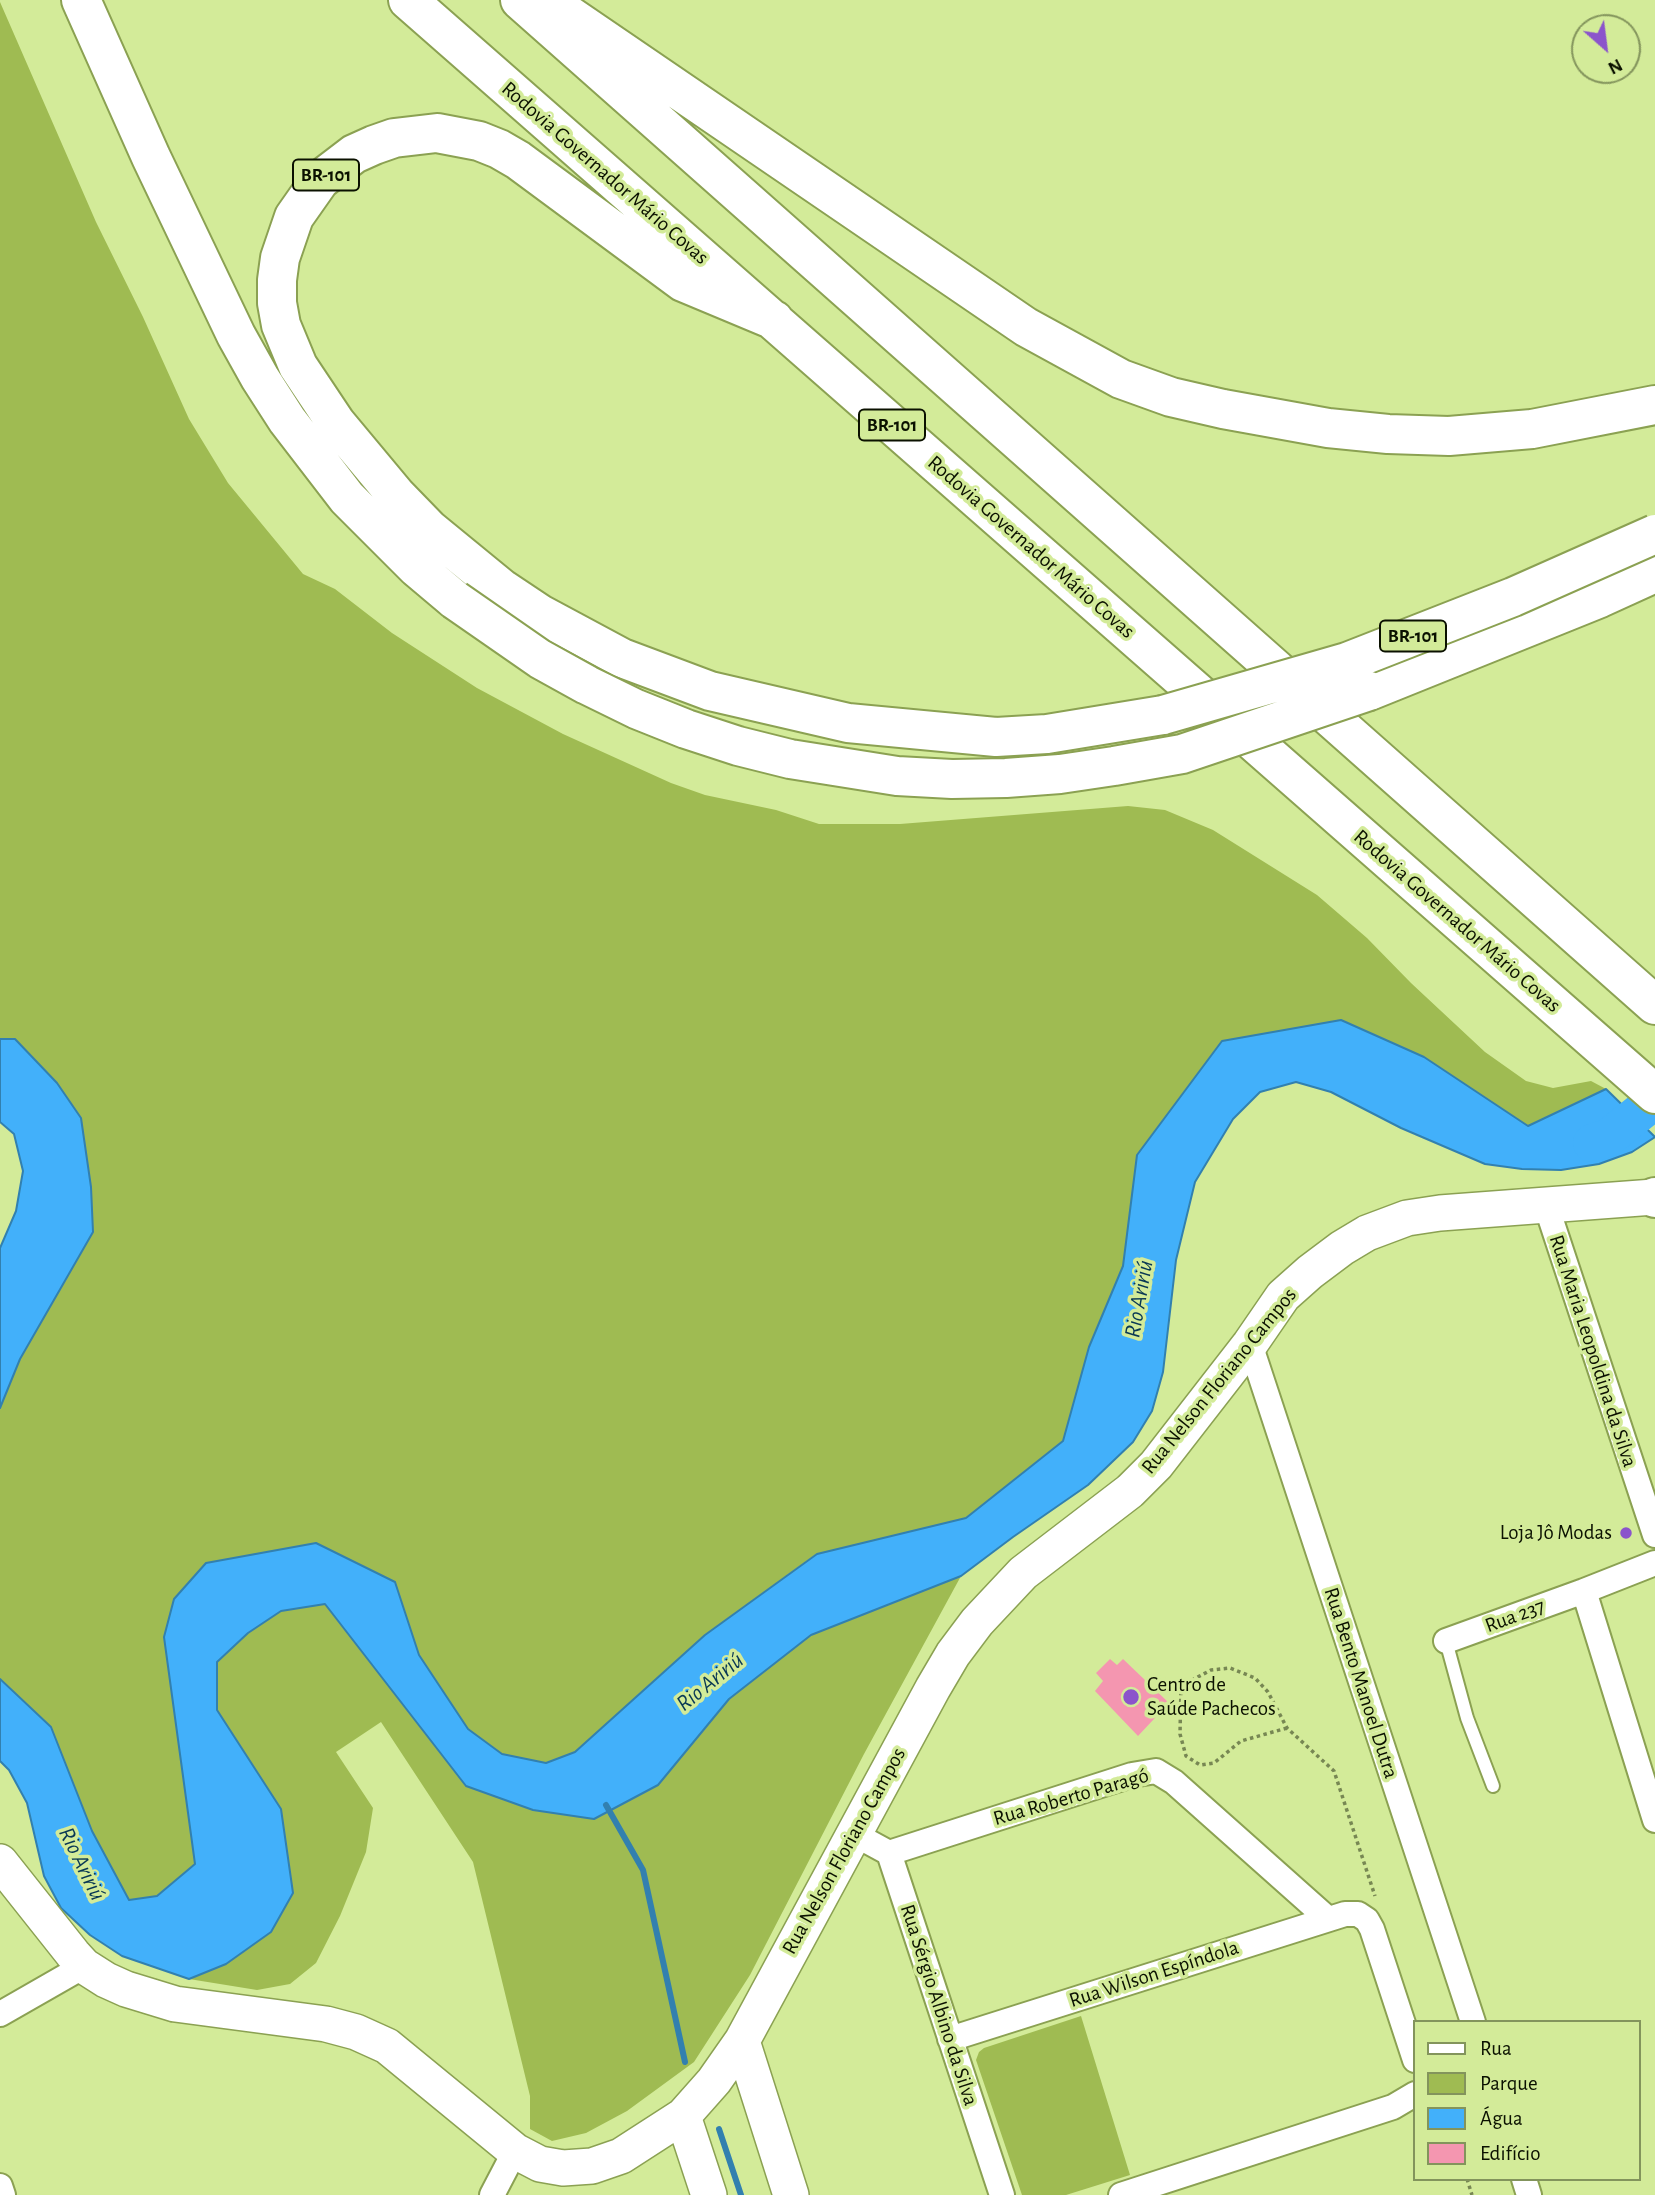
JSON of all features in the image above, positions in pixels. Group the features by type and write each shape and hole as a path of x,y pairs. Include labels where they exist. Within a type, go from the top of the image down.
{"highway":[{"name":"BR-101","path":"81,0 151,157 236,335 260,378 309,450 347,498 390,542 455,600 540,659 649,714 738,746 790,760 844,769 938,778 1006,778 1060,774 1181,754 1369,691 1655,573"},
{"name":"Rodovia Governador Mário Covas","path":"408,0 1655,1094"},
{"path":"520,0 1655,1005"},
{"path":"546,0 1026,327 1121,379 1171,397 1223,410 1328,428 1449,436 1532,429 1655,405"},
{"name":"BR-101","path":"774,320 683,282 518,160 480,141 437,133 394,138 354,154 320,180 294,216 280,258 277,303 288,346 298,366 336,423 396,495 464,559 540,614 591,643 666,676 710,691 848,723 996,737 1047,734 1163,715 1346,662 1513,597 1655,534"}],"main road":[{"name":"Rua Nelson Floriano Campos","path":"0,1862 84,1966 106,1980 175,2004 326,2024 356,2032 387,2046 515,2151 540,2164 563,2168 592,2166 621,2156 683,2116 714,2081 741,2042 933,1688 953,1654 979,1619 1024,1573 1130,1490 1156,1465 1250,1344 1283,1296 1310,1272 1367,1233 1407,1218 1655,1197"},
{"path":"741,2042 791,2195"},
{"path":"683,2116 709,2195"}],"street":[{"name":"Rua Maria Leopoldina da Silva","path":"1546,1205 1655,1535"},
{"name":"Rua Bento Manoel Dutra","path":"1250,1344 1472,2020"},
{"path":"1655,1563 1584,1591 1655,1820"},
{"name":"Rua 237","path":"1446,1641 1584,1591"},
{"name":"Rua Roberto Paragó","path":"889,1853 1132,1775 1156,1771 1174,1783 1328,1919"},
{"path":"854,1834 889,1853"},
{"name":"Rua Sérgio Albino da Silva","path":"889,1853 1002,2195"},
{"name":"Rua Wilson Espíndola","path":"950,2039 1328,1919 1345,1914 1358,1914 1367,1920 1372,1929 1414,2057"},
{"path":"0,2014 84,1966"},
{"path":"1121,2195 1393,2107 1414,2095"},
{"path":"492,2195 515,2151"},
{"path":"0,2186 3,2195"}],"lane":[{"path":"1446,1641 1467,1718 1493,1786"}],"path":[{"path":"1287,1728 1241,1741 1214,1763 1200,1765 1186,1756 1180,1734 1181,1686 1211,1670 1230,1668 1255,1678 1268,1692 1287,1728 1334,1771"}],"green space":[{"path":"0,2 96,222 189,419 228,483 303,574 335,589 392,633 477,688 563,734 671,783 705,795 776,810 819,824 900,824 1128,806 1165,810 1213,830 1317,895 1367,938 1485,1052 1526,1081 1553,1088 1591,1081 1606,1089 1528,1126 1424,1057 1341,1020 1137,1155 1123,1266 1089,1347 1063,1441 966,1518 816,1554 705,1635 575,1752 546,1763 502,1754 468,1729 419,1655 395,1582 164,1637 195,1864 157,1896 129,1900 92,1831 0,1679 0,1408 20,1359 93,1232 91,1187 81,1118 57,1083 15,1039 0,1039"},
{"path":"961,1576 864,1754 750,1975 694,2062 627,2111 586,2133 552,2141 530,2129 530,2096 473,1862 381,1722 336,1752 373,1808 366,1852 340,1916 316,1963 290,1984 257,1990 189,1979 226,1964 281,1809 217,1710 217,1662 248,1633 281,1611 325,1604 466,1786 658,1785 729,1699 811,1635"},
{"path":"1081,2016 1130,2175 1066,2195 1022,2195 976,2060 984,2048"}],"water":[{"path":"1341,1020 1424,1057 1528,1126 1606,1089 1655,1137 1632,1152 1599,1164 1561,1170 1522,1169 1485,1164 1401,1128 1331,1092 1296,1082 1260,1092 1233,1119 1195,1182 1176,1260 1163,1372 1152,1411 1133,1442 1088,1485 961,1576 811,1635 729,1699 658,1785 594,1819 533,1810 466,1786 325,1604 281,1611 248,1633 217,1662 217,1710 281,1809 293,1893 271,1932 226,1964 189,1979 122,1956 90,1935 61,1908 44,1876 27,1803 9,1770 0,1761 0,1679 51,1727 92,1831 129,1900 157,1896 195,1864 164,1637 174,1599 206,1563 316,1543 395,1582 419,1655 468,1729 502,1754 546,1763 575,1752 705,1635 817,1554 966,1518 1063,1441 1089,1347 1123,1266 1137,1155 1222,1041"},
{"path":"0,1039 15,1039 57,1083 81,1118 91,1187 93,1232 20,1359 0,1408 0,1248 16,1211 23,1171 14,1134 0,1122"}],"building":[{"name":"Centro de Saúde Pachecos","path":"1110,1659 1117,1665 1123,1659 1169,1703 1138,1736 1095,1691 1103,1681 1096,1673"}],"waterway":[{"name":"Rio Aririú","path":"1592,1143 1608,1138 1655,1100"},
{"path":"606,1805 643,1870 685,2062"},
{"path":"719,2129 741,2195"}],"place":[{"name":"Loja Jô Modas","path":"1626,1533"},
{"name":"Centro de Saúde Pachecos","path":"1131,1697"}]}
